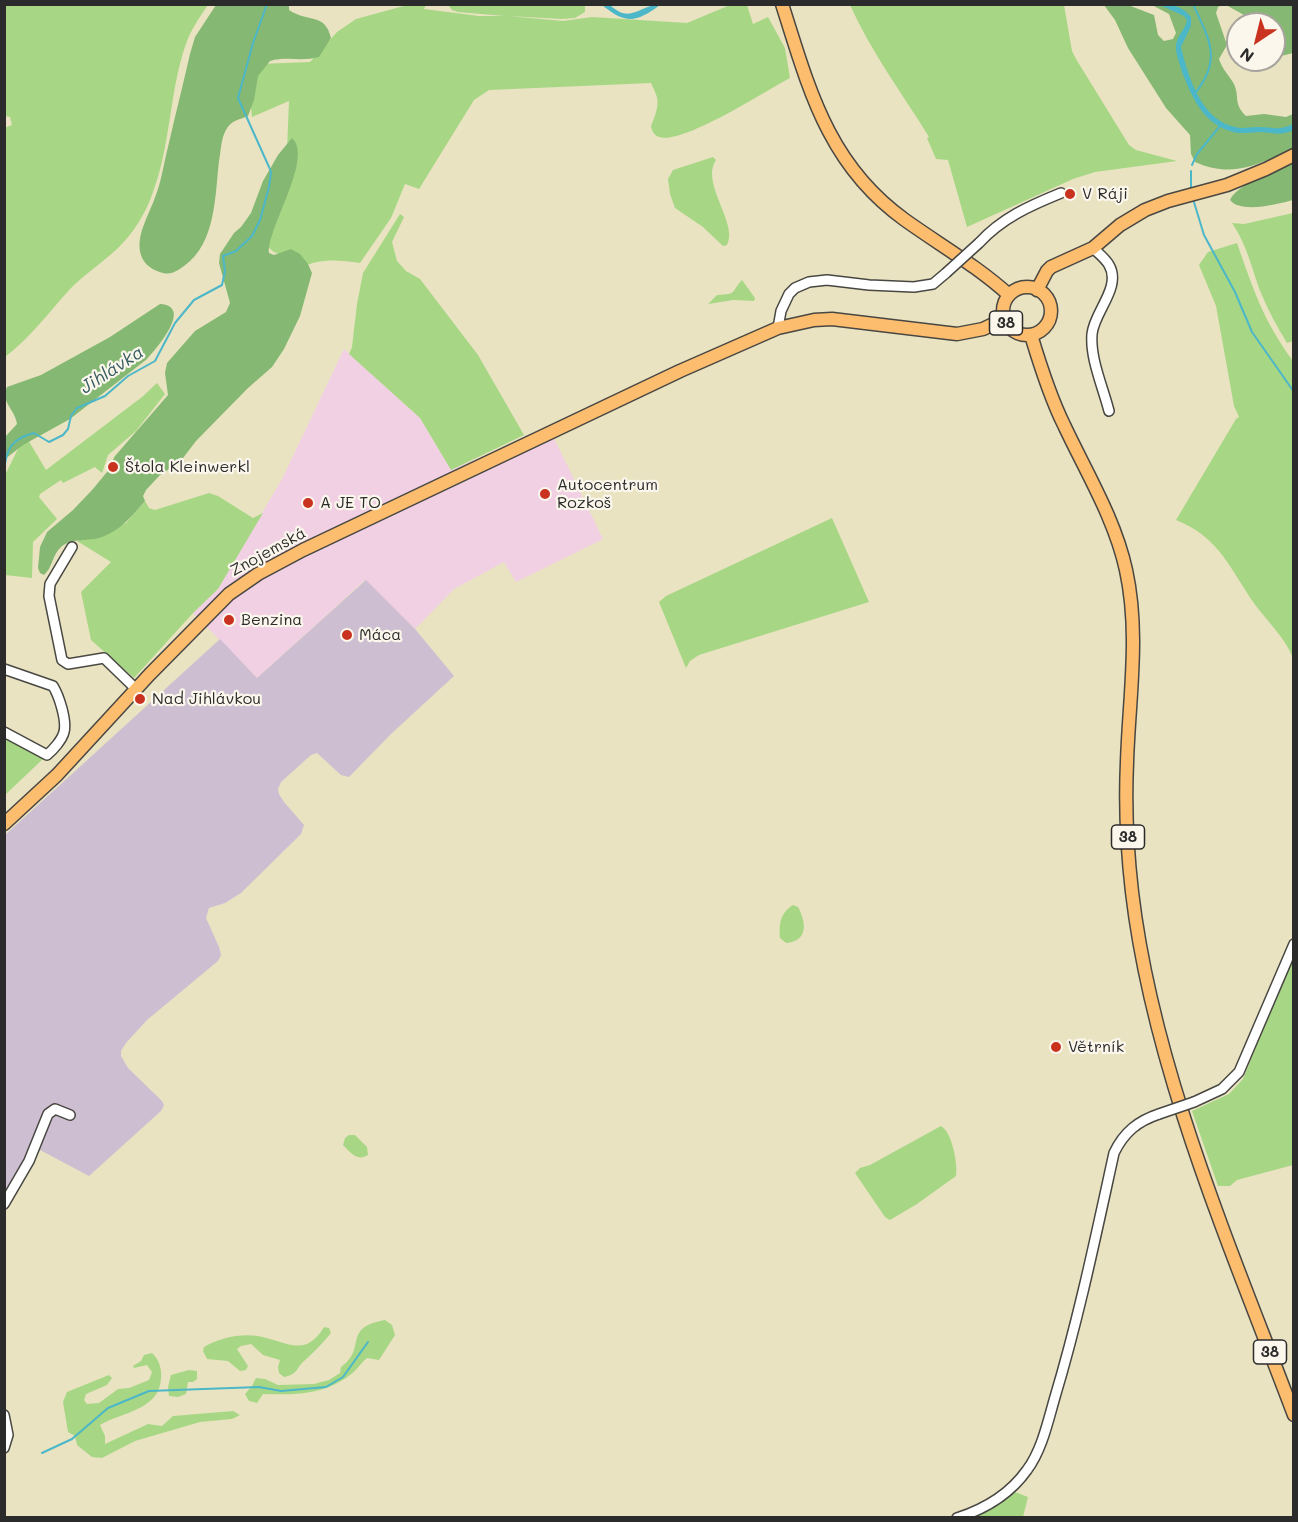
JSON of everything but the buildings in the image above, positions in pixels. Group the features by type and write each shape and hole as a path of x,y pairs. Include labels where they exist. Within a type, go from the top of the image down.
{"main road":[{"path":"783,7 815,104 829,133 852,166 868,186 892,209 985,275 1009,295"},
{"path":"1036,290 1042,278 1052,267 1093,248 1120,225 1137,215 1153,207 1248,176 1293,155"},
{"name":"38","path":"1022,288 1036,290 1047,300 1050,315 1044,328 1031,335 1012,330 1004,319 1003,308 1009,295 1022,288"},
{"name":"Znojemská","path":"4,824 57,775 136,689 229,594 258,574 329,538 680,371 778,328 814,320 832,319 957,334 982,329 1004,319"},
{"name":"38","path":"1031,335 1063,424 1113,529 1130,589 1134,652 1127,762 1127,832 1135,916 1150,996 1192,1140 1293,1415"}],"street":[{"path":"778,328 781,310 789,294 795,288 809,282 827,280 914,287 933,284 994,227 1025,208 1060,193"},
{"path":"1093,248 1109,265 1112,277 1092,334 1095,360 1109,411"},
{"path":"72,547 50,587 49,596 62,660 68,664 104,658 136,689"},
{"path":"4,669 52,686 57,692 64,724 62,736 46,755 4,732"},
{"path":"957,1518 992,1503 1018,1481 1035,1457 1073,1336 1114,1153 1125,1135 1144,1119 1194,1102 1222,1089 1234,1079 1293,944"},
{"path":"4,1204 33,1152 48,1114 55,1108 70,1115"},
{"path":"4,1415 8,1435 4,1448"}],"shaded area":[{"path":"344,349 420,418 451,470 549,428 603,539 516,582 504,562 454,589 415,629 365,580 257,678 193,613 218,589 283,477"},
{"path":"366,580 415,629 454,676 391,734 349,777 341,775 317,753 311,755 281,782 278,789 279,794 304,825 301,834 241,893 225,903 209,908 206,918 219,947 221,955 218,961 147,1020 121,1051 121,1056 128,1068 162,1101 164,1105 161,1111 89,1176 40,1150 5,1213 5,835 220,639 257,678"}],"green space":[{"path":"5,4 208,5 191,32 182,55 164,153 150,200 143,215 123,243 71,288 31,333 5,357 4,128 12,125 10,117 5,116"},
{"path":"411,4 426,5 424,9 479,16 504,16 458,12 452,10 448,5 585,5 585,12 575,18 508,16 563,21 592,17 687,23 730,5 747,5 753,24 768,17 785,48 790,78 704,125 670,137 659,137 652,130 651,126 657,109 657,96 651,83 489,90 474,100 419,189 405,184 391,218 360,263 327,261 307,265 274,252 267,246 285,199 289,101 252,117 249,89 258,64 310,62 337,32 356,19"},
{"path":"216,5 289,5 289,10 296,14 325,24 331,38 319,57 270,61 258,76 254,100 248,116 230,124 223,137 215,203 208,232 202,245 195,257 184,266 171,273 163,273 149,267 145,262 140,251 140,237 160,181 195,37"},
{"path":"850,5 1064,5 1072,51 1129,145 1136,150 1177,161 1095,172 1073,179 967,227 948,160 936,159 927,138 929,137 877,56"},
{"path":"1104,5 1128,5 1154,15 1158,35 1164,41 1173,39 1176,33 1169,14 1152,5 1223,5 1218,7 1216,13 1226,42 1219,59 1234,84 1239,107 1246,116 1264,114 1286,117 1293,114 1293,149 1245,168 1221,169 1195,162 1191,154 1190,135 1166,108 1128,48 1115,20"},
{"path":"1226,5 1293,5 1293,53 1286,55 1286,12 1239,12"},
{"path":"292,138 297,148 294,177 270,242 269,253 274,255 291,249 300,254 312,273 300,316 284,349 272,367 196,441 180,462 160,475 146,490 143,496 145,501 126,522 115,531 102,537 65,544 58,550 47,572 44,575 40,573 38,568 40,547 47,532 93,489 107,472 115,456 168,395 165,373 167,363 195,331 226,312 230,303 219,263 220,254 251,213 263,181 278,155"},
{"path":"713,157 716,160 712,169 713,180 728,226 727,245 723,246 703,227 675,208 668,179 673,170"},
{"path":"1293,162 1293,200 1251,207 1235,204 1230,200 1234,194 1249,183"},
{"path":"1293,213 1293,341 1287,343 1261,293 1246,249 1232,223 1244,224"},
{"path":"400,214 404,217 392,242 397,261 406,271 420,279 478,355 524,435 451,470 420,418 349,354 363,273"},
{"path":"1237,243 1267,319 1293,361 1293,658 1281,637 1256,606 1214,545 1191,527 1176,520 1239,417 1234,406 1216,306 1199,265 1208,252"},
{"path":"742,280 755,298 754,301 733,300 708,304 717,295 733,292"},
{"path":"160,304 170,307 174,312 173,320 164,338 147,359 70,419 23,445 5,459 5,437 17,424 5,397 7,387 41,375 110,337"},
{"path":"157,383 165,394 136,431 108,455 102,473 95,467 63,483 61,480 40,494 39,497 57,519 33,542 32,578 5,575 4,477 20,445 27,438 46,470"},
{"path":"209,493 218,496 253,518 263,513 218,589 134,678 91,640 81,592 111,562 77,541 126,523 145,501 149,508 155,510"},
{"path":"832,518 869,602 699,655 690,661 686,668 659,602 666,596"},
{"path":"5,734 44,758 5,795"},
{"path":"793,905 798,907 801,913 804,930 799,939 786,943 780,938 780,924 785,912"},
{"path":"1293,955 1293,1165 1237,1180 1230,1186 1218,1186 1192,1111 1229,1094 1243,1079"},
{"path":"941,1126 945,1129 953,1149 956,1176 890,1220 885,1217 855,1173 860,1168 870,1165"},
{"path":"355,1135 367,1147 368,1155 357,1157 343,1145 345,1138"},
{"path":"385,1320 392,1325 395,1335 379,1360 367,1358 340,1382 309,1392 263,1394 257,1403 249,1401 245,1394 256,1378 278,1385 314,1384 329,1380 340,1373 341,1367 349,1360 363,1328"},
{"path":"324,1327 329,1328 331,1333 294,1373 284,1377 279,1373 280,1360 263,1355 251,1344 237,1349 248,1366 246,1370 240,1371 228,1361 207,1359 203,1351 204,1347 216,1341 244,1335 302,1345 310,1343"},
{"path":"152,1353 160,1368 159,1389 147,1404 100,1425 105,1436 105,1444 148,1424 162,1426 173,1416 233,1411 240,1415 232,1419 200,1422 135,1441 102,1458 92,1457 77,1445 75,1436 68,1432 63,1402 67,1392 109,1375 112,1378 107,1385 86,1394 84,1400 87,1404 99,1403 118,1389 129,1388 149,1380 152,1372 147,1365 134,1368 133,1366 141,1361 144,1355"},
{"path":"189,1370 197,1371 197,1379 188,1382 186,1394 178,1397 169,1396 168,1387 171,1375"},
{"path":"1015,1492 1028,1497 1023,1517 968,1518 1002,1502"}],"water":[{"path":"602,5 610,5 617,11 630,14 647,7 660,5 644,15 631,19 617,16"},
{"path":"1160,5 1177,7 1191,17 1191,26 1181,47 1192,83 1213,116 1223,123 1238,128 1280,128 1293,124 1293,130 1282,134 1238,133 1212,122 1194,99 1177,55 1177,41 1187,20 1184,16"}],"waterway":[{"name":"Jihlávka","path":"4,472 8,451 20,438 34,433 49,442 63,435 77,408 105,396 128,376 155,361 175,323 194,300 222,285 225,271 223,256 236,251 252,236 260,220 271,172 238,98 253,43 267,4"},
{"path":"1193,4 1208,38 1211,58 1209,69 1196,92"},
{"path":"1192,165 1197,154 1220,126"},
{"path":"1191,171 1191,191"},
{"path":"1193,199 1204,235 1235,292 1252,332 1294,392"},
{"path":"42,1453 72,1439 108,1408 149,1391 259,1387 281,1391 326,1387 343,1377 368,1342"}],"place":[{"name":"V Ráji","path":"1070,194"},
{"name":"Štola Kleinwerkl","path":"113,467"},
{"name":"Autocentrum Rozkoš","path":"545,494"},
{"name":"A JE TO","path":"308,503"},
{"name":"Benzina","path":"229,620"},
{"name":"Máca","path":"347,635"},
{"name":"Nad Jihlávkou","path":"140,699"},
{"name":"Větrník","path":"1056,1047"}]}
